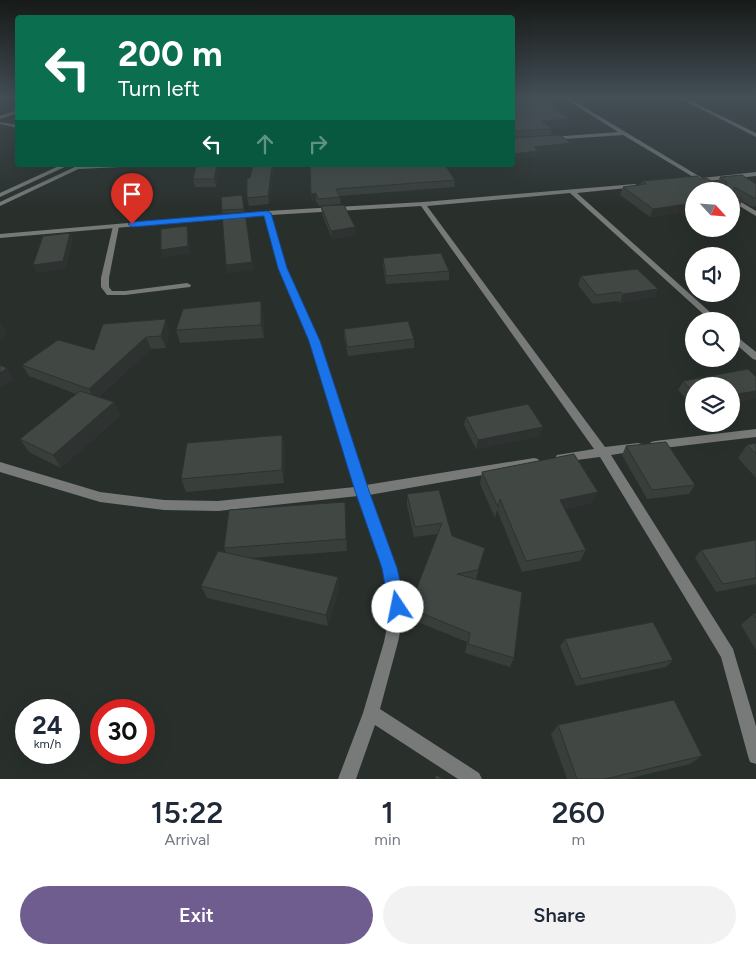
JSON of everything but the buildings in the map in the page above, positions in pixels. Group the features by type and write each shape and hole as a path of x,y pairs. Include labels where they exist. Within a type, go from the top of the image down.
{"street":[{"path":"540,139 618,134"},
{"path":"625,134 705,182"},
{"path":"0,195 62,167"},
{"path":"0,204 80,167"},
{"path":"684,182 756,174"},
{"path":"0,236 267,213 423,204 646,185"},
{"path":"572,192 706,312"},
{"path":"423,204 602,451 728,654 756,756"},
{"path":"740,204 756,214"},
{"path":"267,213 282,268 314,341 362,491 390,568 398,607 391,642 371,713 347,779"},
{"path":"116,226 105,278 105,287 110,293 125,294 187,285"},
{"path":"740,343 756,357"},
{"path":"0,467 100,496 164,506 218,506 362,491 602,451 756,433"},
{"path":"371,713 474,779"}],"route":[{"path":"132,224 267,213 282,268 314,341 362,491 390,568 398,607"}]}
